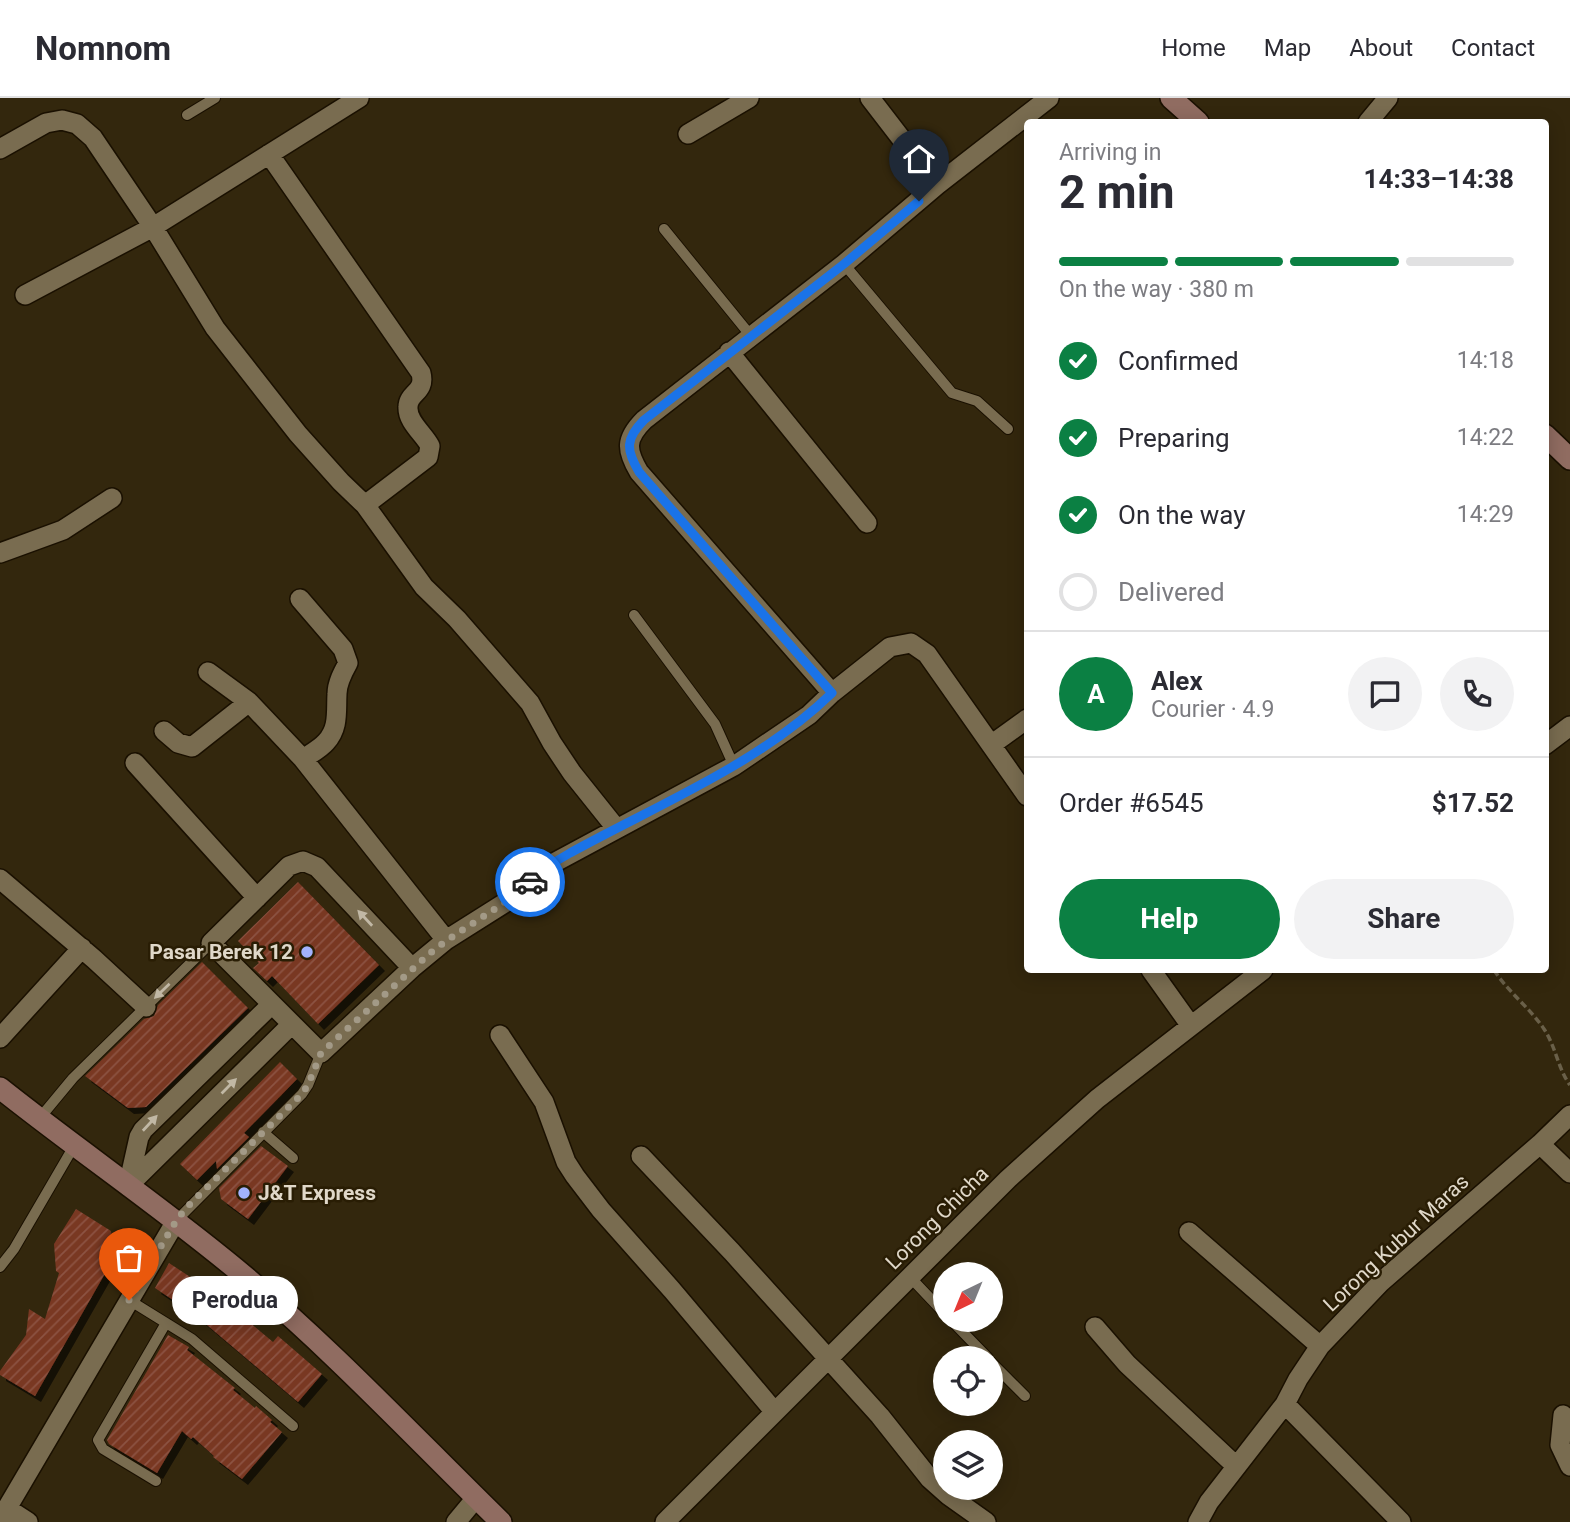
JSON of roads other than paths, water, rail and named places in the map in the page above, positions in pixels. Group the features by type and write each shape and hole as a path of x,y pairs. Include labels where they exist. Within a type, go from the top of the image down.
{"main road":[{"path":"1171,98 1195,119"},
{"path":"1549,439 1570,458"},
{"path":"0,1088 237,1270 308,1332 501,1522"}],"street":[{"path":"25,295 153,227 359,98"},
{"path":"688,134 749,98"},
{"path":"870,98 937,185"},
{"path":"832,693 639,472 631,459 628,445 632,432 729,352 844,264 937,185 1049,98"},
{"path":"1370,119 1388,98"},
{"path":"0,149 46,123 62,120 77,124 93,138 153,227 215,328 298,434 365,505 424,587 457,619 530,703 572,773 616,828"},
{"path":"269,154 421,373 423,381 407,408 411,419 430,446 428,457 365,505"},
{"path":"729,352 867,523"},
{"path":"0,553 63,530 111,498"},
{"path":"300,599 342,649 348,663 337,692 336,724 326,742 303,759"},
{"path":"412,968 310,863 296,862 289,866 211,943 321,1053 412,968 446,940 511,899 548,866 734,766 809,715 890,647 911,643 927,654 1024,792"},
{"path":"208,672 249,702 303,759 446,940"},
{"path":"164,731 178,743 192,747 249,702"},
{"path":"991,744 1024,721"},
{"path":"135,762 257,898"},
{"path":"0,879 82,948 146,1007"},
{"path":"0,1038 82,948"},
{"path":"1153,973 1191,1026"},
{"name":"Lorong Chicha","path":"664,1522 1008,1179 1097,1099 1259,973"},
{"path":"128,1186 143,1130 272,1004"},
{"path":"128,1186 292,1024"},
{"path":"500,1035 544,1102 566,1162 575,1176 601,1210 774,1411"},
{"name":"Lorong Kubur Maras","path":"1198,1522 1209,1502 1285,1404 1320,1346 1381,1282 1570,1115"},
{"path":"1540,1144 1570,1173"},
{"path":"641,1156 880,1416 930,1479 986,1522"},
{"path":"28,1522 4,1515 176,1221"},
{"path":"1189,1232 1320,1346"},
{"path":"1095,1327 1128,1364 1236,1466"},
{"path":"1285,1404 1401,1522"},
{"path":"1563,1415 1560,1445 1570,1466"},
{"path":"456,1522 476,1498"}],"lane":[{"path":"187,115 215,98"},
{"path":"664,229 751,336"},
{"path":"844,264 952,393 977,401 1008,429"},
{"path":"635,615 715,724 734,766"},
{"path":"40,1119 73,1077 211,943"},
{"path":"176,1221 302,1094 321,1053"},
{"path":"263,1132 293,1158"},
{"path":"2,1262 74,1146"},
{"path":"910,1277 933,1301"},
{"path":"129,1300 198,1343 293,1426"},
{"path":"156,1482 103,1449 98,1440 166,1323"},
{"path":"963,1332 976,1346"},
{"path":"1003,1373 1025,1396"}],"place":[{"name":"Pasar Berek 12","path":"307,952"},
{"name":"J&T Express","path":"244,1193"},
{"name":"Perodua","path":"129,1300"}]}
